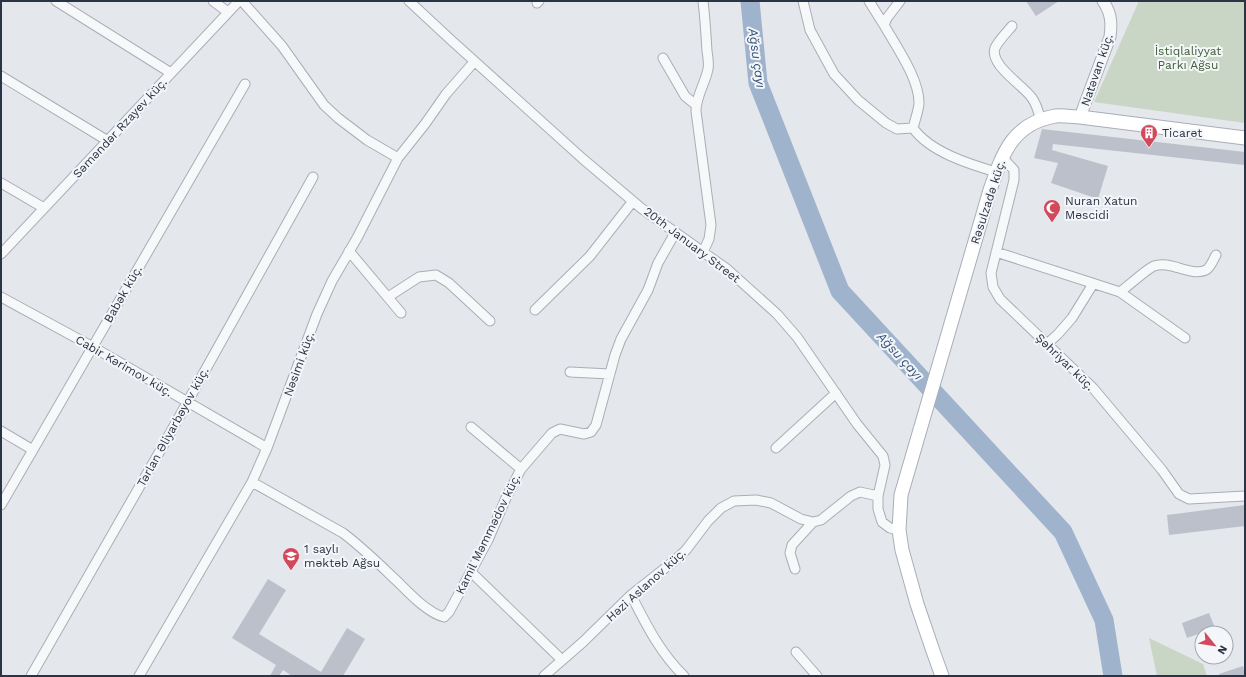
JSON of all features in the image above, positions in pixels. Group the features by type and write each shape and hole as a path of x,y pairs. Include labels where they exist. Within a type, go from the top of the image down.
{"main road":[{"name":"Rəsulzadə küç.","path":"942,676 932,651 917,604 902,550 899,530 901,495 990,190 1002,157 1012,141 1024,128 1036,122 1056,116 1080,117 1245,138"}],"street":[{"path":"56,1 171,73"},
{"path":"213,1 228,12"},
{"name":"Səməndər Rzayev küç.","path":"1,254 239,1"},
{"path":"242,1 282,46 324,105 338,118 367,140 398,158"},
{"name":"20th January Street","path":"410,1 474,62 583,159 633,201 675,233 727,269 777,314 797,337 857,424 883,456 886,465 878,496 878,509 882,522 890,528 899,530"},
{"path":"703,1 708,68 696,105 711,225 703,252"},
{"path":"803,1 810,30 834,74 858,100 886,123 897,129 913,128"},
{"path":"869,1 909,68 916,85 919,103 913,128"},
{"path":"884,25 887,18 900,1"},
{"name":"Natəvan küç.","path":"1080,117 1110,37 1112,25 1110,16 1103,1"},
{"path":"1012,26 995,47 994,56 1000,66 1031,97 1037,107 1041,121"},
{"path":"663,58 685,96 696,105"},
{"name":"Nəsimi küç.","path":"139,676 252,482 267,448 317,314 332,280 398,158 446,94 474,62"},
{"path":"1,76 108,140"},
{"name":"Babək küç.","path":"1,504 245,84"},
{"path":"913,128 919,136 931,145 962,161 996,172"},
{"name":"Şəhriyar küç.","path":"1002,157 1014,170 1014,180 991,273 993,287 1000,299 1093,388 1162,470 1179,494 1188,499 1245,496"},
{"name":"Tərlan Əliyarbəyov küç.","path":"31,676 313,178"},
{"path":"1,183 44,208"},
{"path":"535,310 590,256 633,201"},
{"name":"Kamil Məmmədov küç.","path":"252,482 343,533 415,597 437,615 444,617 449,612 488,540 506,498 521,469 552,433 560,428 584,434 591,432 596,426 615,355 621,339 648,290 658,263 675,233"},
{"path":"349,251 401,313"},
{"path":"996,252 1120,292 1186,338"},
{"path":"1120,292 1154,266 1163,265 1196,272 1206,270 1211,265 1216,255"},
{"path":"388,297 419,277 436,275 449,283 490,321"},
{"path":"1048,344 1072,318 1093,284"},
{"name":"Cabir Kərimov küç.","path":"1,297 93,347 267,448"},
{"path":"570,372 610,374"},
{"path":"776,448 836,393"},
{"path":"471,427 521,469"},
{"path":"1,431 33,450"},
{"path":"795,569 790,553 792,545 813,522 821,520 850,496 860,492 878,496"},
{"name":"Həzi Aslanov küç.","path":"544,676 583,642 631,595 686,550 708,521 721,508 734,502 756,500 771,503 800,519 813,522"},
{"path":"471,572 562,660"},
{"path":"631,595 662,652 684,676"},
{"path":"796,652 817,676"}],"green space":[{"name":"İstiqlaliyyat Parkı Ağsu","path":"1139,1 1245,1 1245,123 1094,102"},
{"path":"1149,638 1194,660 1194,665 1203,665 1207,676 1157,676"}],"building":[{"path":"1026,1 1059,1 1036,16"},
{"name":"Ticarət","path":"1042,129 1245,152 1244,165 1053,144 1052,150 1108,166 1098,199 1051,183 1058,163 1034,158"},
{"path":"1245,505 1245,526 1169,535 1167,515"},
{"path":"268,579 286,590 259,634 321,672 347,628 365,639 343,676 292,676 283,670 279,676 270,676 276,665 232,638"},
{"path":"1209,613 1214,625 1194,625 1194,636 1187,638 1182,623"},
{"path":"1243,666 1245,676 1219,676 1219,674"}],"waterway":[{"name":"Ağsu çayı","path":"750,1 758,83 840,291 1063,532 1104,620 1113,676"}],"place":[{"name":"Ticarət","path":"1149,148"},
{"name":"Nuran Xatun Məscidi","path":"1052,223"},
{"name":"1 saylı məktəb Ağsu","path":"291,571"}]}
